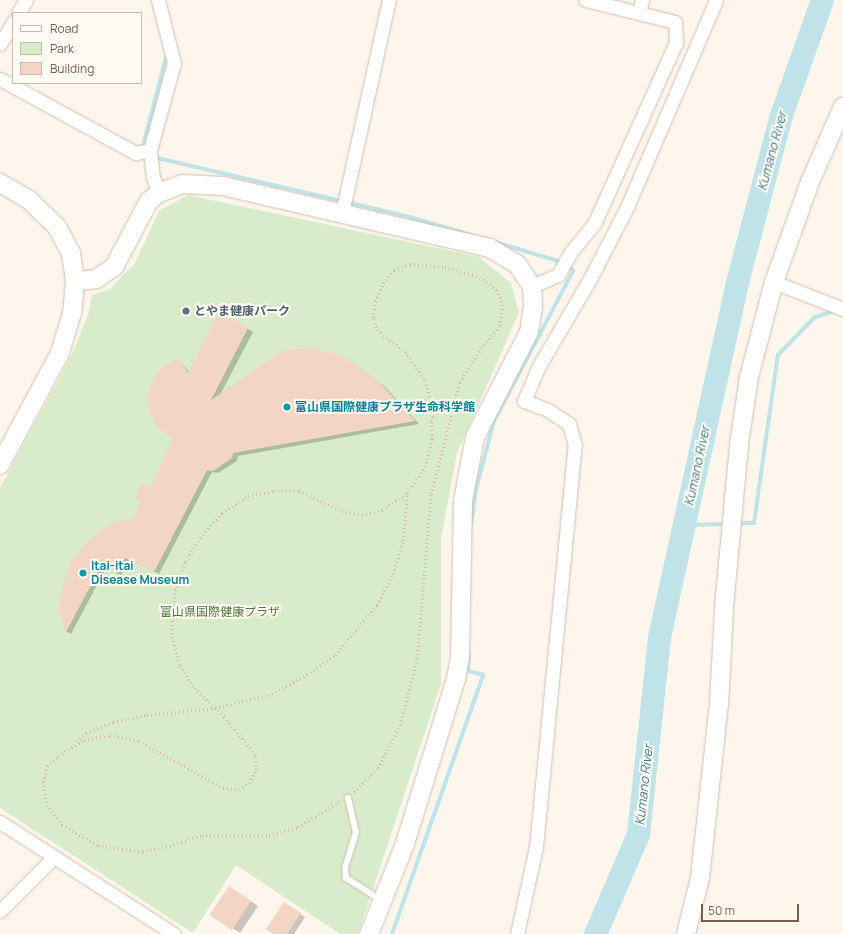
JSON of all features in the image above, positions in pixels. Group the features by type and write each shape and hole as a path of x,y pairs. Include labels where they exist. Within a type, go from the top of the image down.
{"street":[{"path":"19,12 26,0"},
{"path":"158,0 174,63 150,150 153,177 159,193"},
{"path":"342,213 389,0"},
{"path":"532,286 558,275 571,252 594,224 676,42 675,22 586,0"},
{"path":"639,13 642,0"},
{"path":"517,934 536,847 575,445 569,424 548,410 524,401 539,366 591,277 627,207 716,0"},
{"path":"0,44 12,24"},
{"path":"0,79 136,153 150,150"},
{"path":"686,934 700,878 719,704 724,607 739,444 749,377 774,282 810,182 843,107"},
{"path":"0,183 29,200 57,227 71,253 75,281 72,313 60,352 0,465"},
{"path":"75,281 96,279 114,267 149,201 159,193 182,184 214,185 490,248 517,264 532,286 533,307 529,332 475,437 463,501 458,669 405,844 368,934"},
{"path":"774,282 843,309"},
{"path":"0,822 54,857 159,930 174,934"},
{"path":"0,911 54,857"}],"lane":[{"path":"348,798 356,832 345,867 346,878 382,901"}],"path":[{"path":"410,264 445,267 480,278 497,290 504,305 500,326 482,348 460,383 431,494 417,659 402,718 378,768 348,798 297,828 267,836 201,836 171,846 143,852 97,846 62,825 46,804 43,782 47,766 84,740 110,735 139,741 222,788 239,789 249,783 256,770 255,755 215,708 193,687 179,665 171,630 176,590 185,562 200,538 222,513 248,496 274,490 299,492 342,511 362,515 382,510 407,493 425,467 432,439 431,421 434,412 424,379 406,353 378,331 373,318 375,301 383,283 394,270 410,264"},
{"path":"434,412 453,409"},
{"path":"72,747 86,733 112,722 147,715 215,708 268,695 300,679 335,655 357,631 377,605 393,574 403,541 407,493"}],"green space":[{"name":"富山県国際健康プラザ","path":"188,195 479,257 511,283 519,313 457,453 441,539 441,684 358,934 340,934 236,865 193,933 0,808 0,488 71,356 88,315 92,295 110,289 135,263 159,211"}],"building":[{"path":"220,311 248,328 211,400 284,350 312,348 339,355 355,364 380,383 415,421 233,453 232,458 213,471 207,470 154,572 125,558 116,573 101,566 66,632 59,610 62,587 71,562 86,543 104,528 119,520 133,519 141,502 136,498 142,483 150,488 173,439 157,426 150,412 147,397 153,380 161,368 178,358 188,373"},
{"path":"229,886 251,901 232,930 209,915"},
{"path":"284,902 301,913 287,934 273,934 266,929"}],"waterway":[{"name":"Kumano River","path":"595,934 638,834 659,637 736,286 781,115 822,0"},
{"path":"144,148 143,146 166,57"},
{"path":"153,157 410,217 471,235"},
{"path":"471,525 476,489 494,421 573,271 568,264 495,242"},
{"path":"736,523 754,523 778,355 815,317 838,310"},
{"path":"685,525 727,524"},
{"path":"392,934 483,675 468,671 469,655"}],"place":[{"name":"とやま健康パーク","path":"186,311"},
{"name":"富山県国際健康プラザ生命科学館","path":"287,407"},
{"name":"Itai-itai Disease Museum","path":"83,573"}]}
